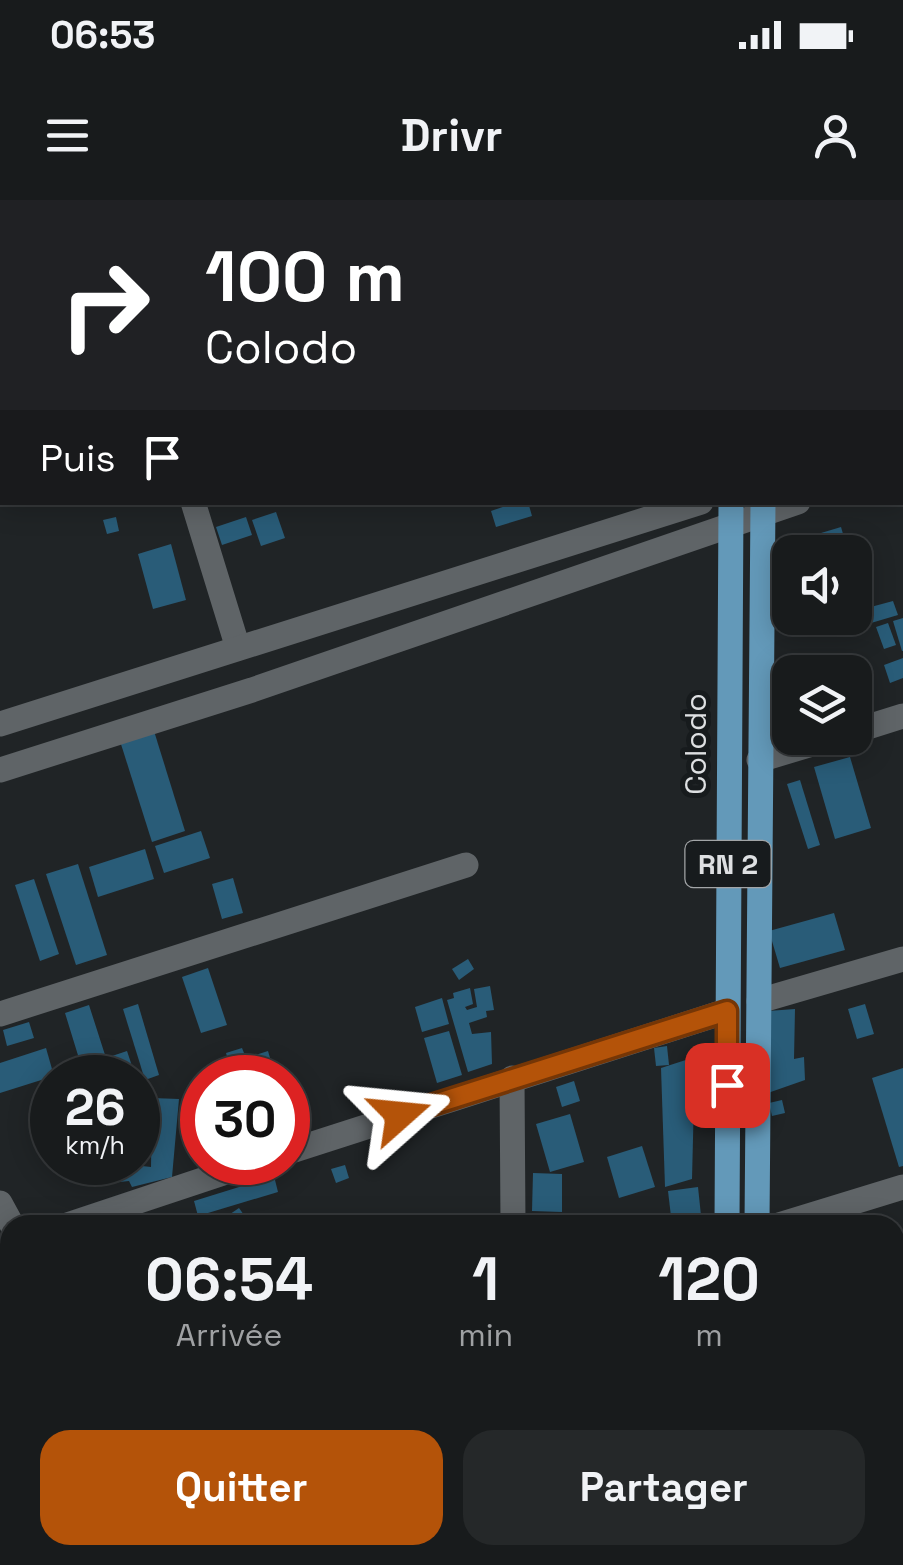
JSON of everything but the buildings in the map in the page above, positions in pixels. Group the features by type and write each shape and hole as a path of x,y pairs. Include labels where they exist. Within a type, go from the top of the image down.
{"main road":[{"name":"RN 2","path":"757,1215 763,507"},
{"name":"Colodo","path":"727,1215 730,513"}],"street":[{"path":"194,505 238,648"},
{"path":"0,724 691,505"},
{"path":"0,770 252,690 730,513 763,507"},
{"path":"872,725 903,716"},
{"path":"759,760 776,755"},
{"path":"0,1014 466,866"},
{"path":"759,1002 903,958"},
{"path":"310,1145 727,1011"},
{"path":"512,1078 513,1215"},
{"path":"97,1215 187,1185"},
{"path":"812,1215 903,1187"}],"route":[{"path":"400,1115 727,1011 727,1085"}]}
